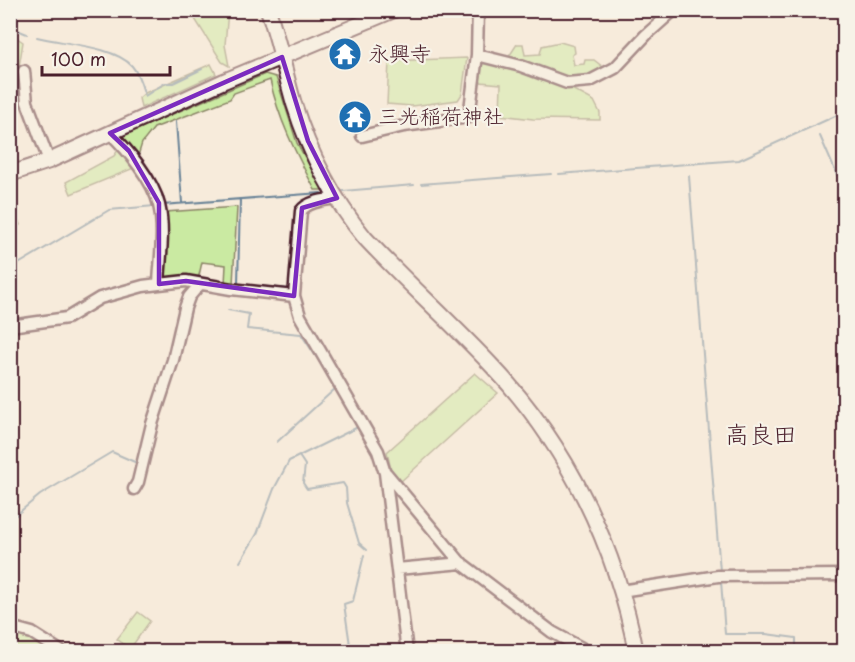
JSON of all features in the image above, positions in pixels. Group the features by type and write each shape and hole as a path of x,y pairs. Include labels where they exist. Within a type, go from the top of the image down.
{"street":[{"path":"268,10 295,105 308,141 337,198 365,238 494,368 528,408 564,460 595,520 622,592 636,651"},
{"path":"10,174 49,161 282,57 394,10"},
{"path":"362,136 404,126 469,117 477,55 478,10"},
{"path":"477,55 521,66 567,83 590,81 615,68 646,35 674,10"},
{"path":"24,71 27,102 49,161"},
{"path":"110,133 129,151 159,203 161,217 159,284"},
{"path":"337,198 315,203 304,207 301,211 294,296 300,316 378,451 386,473 407,651"},
{"path":"10,326 67,318 100,298 142,286 186,281 294,296"},
{"path":"134,489 138,482 152,424 173,360 185,308 189,297 200,284"},
{"path":"386,473 462,564 552,632 589,651"},
{"path":"397,569 462,564"},
{"path":"622,592 718,576 844,575"},
{"path":"10,627 32,633 62,651"}],"highlighted area":[{"path":"282,57 308,141 337,198 302,208 294,296 186,281 159,284 159,203 129,151 110,133"}],"green space":[{"path":"190,11 228,11 225,45 229,66 222,62"},
{"path":"10,33 23,42 19,67 11,66"},
{"path":"560,42 574,46 575,53 572,55 574,65 584,64 585,60 594,60 603,67 602,70 570,79 508,58 517,44 523,44 525,55 540,54 542,46"},
{"path":"467,58 462,94 458,100 412,106 387,104 389,61"},
{"path":"482,60 539,75 568,87 594,101 600,113 600,120 533,119 500,115 501,84 480,82"},
{"path":"211,64 216,74 141,108 139,98 145,93"},
{"path":"265,74 276,77 297,143 323,190 315,190 295,150 278,109 270,80 234,93 230,99 154,128 142,143 138,156 122,136"},
{"path":"118,150 129,159 134,168 71,194 66,182 114,156"},
{"path":"237,207 233,284 225,284 226,265 202,262 198,280 163,278 165,212"},
{"path":"11,210 15,210 20,225 11,230"},
{"path":"475,373 498,393 399,483 392,474 387,452"},
{"path":"138,612 150,621 130,649 117,639"},
{"path":"10,631 42,642 55,651 11,651"}],"waterway":[{"path":"10,27 27,34"},
{"path":"37,37 101,50 124,59 137,73 145,96 165,83 173,83 202,69"},
{"path":"559,174 739,160 844,112"},
{"path":"176,122 182,203"},
{"path":"820,136 844,191"},
{"path":"421,184 551,174"},
{"path":"689,176 720,571"},
{"path":"343,191 414,185"},
{"path":"162,205 321,193"},
{"path":"240,199 238,284 289,289"},
{"path":"10,269 109,210 155,206"},
{"path":"228,310 249,314 247,329 301,334 327,373"},
{"path":"277,442 336,388"},
{"path":"240,562 257,534 274,489 289,461 358,427"},
{"path":"10,520 40,495 112,452 137,463"},
{"path":"299,456 305,465 303,483 307,489 343,483 359,543 367,550"},
{"path":"354,652 350,645 344,604 353,601 364,555"},
{"path":"721,581 725,634 766,634 796,638 796,652"}],"place":[{"name":"永興寺","path":"345,54"},
{"name":"三光稲荷神社","path":"355,117"}],"district":[{"name":"高良田","path":"761,435"}]}
